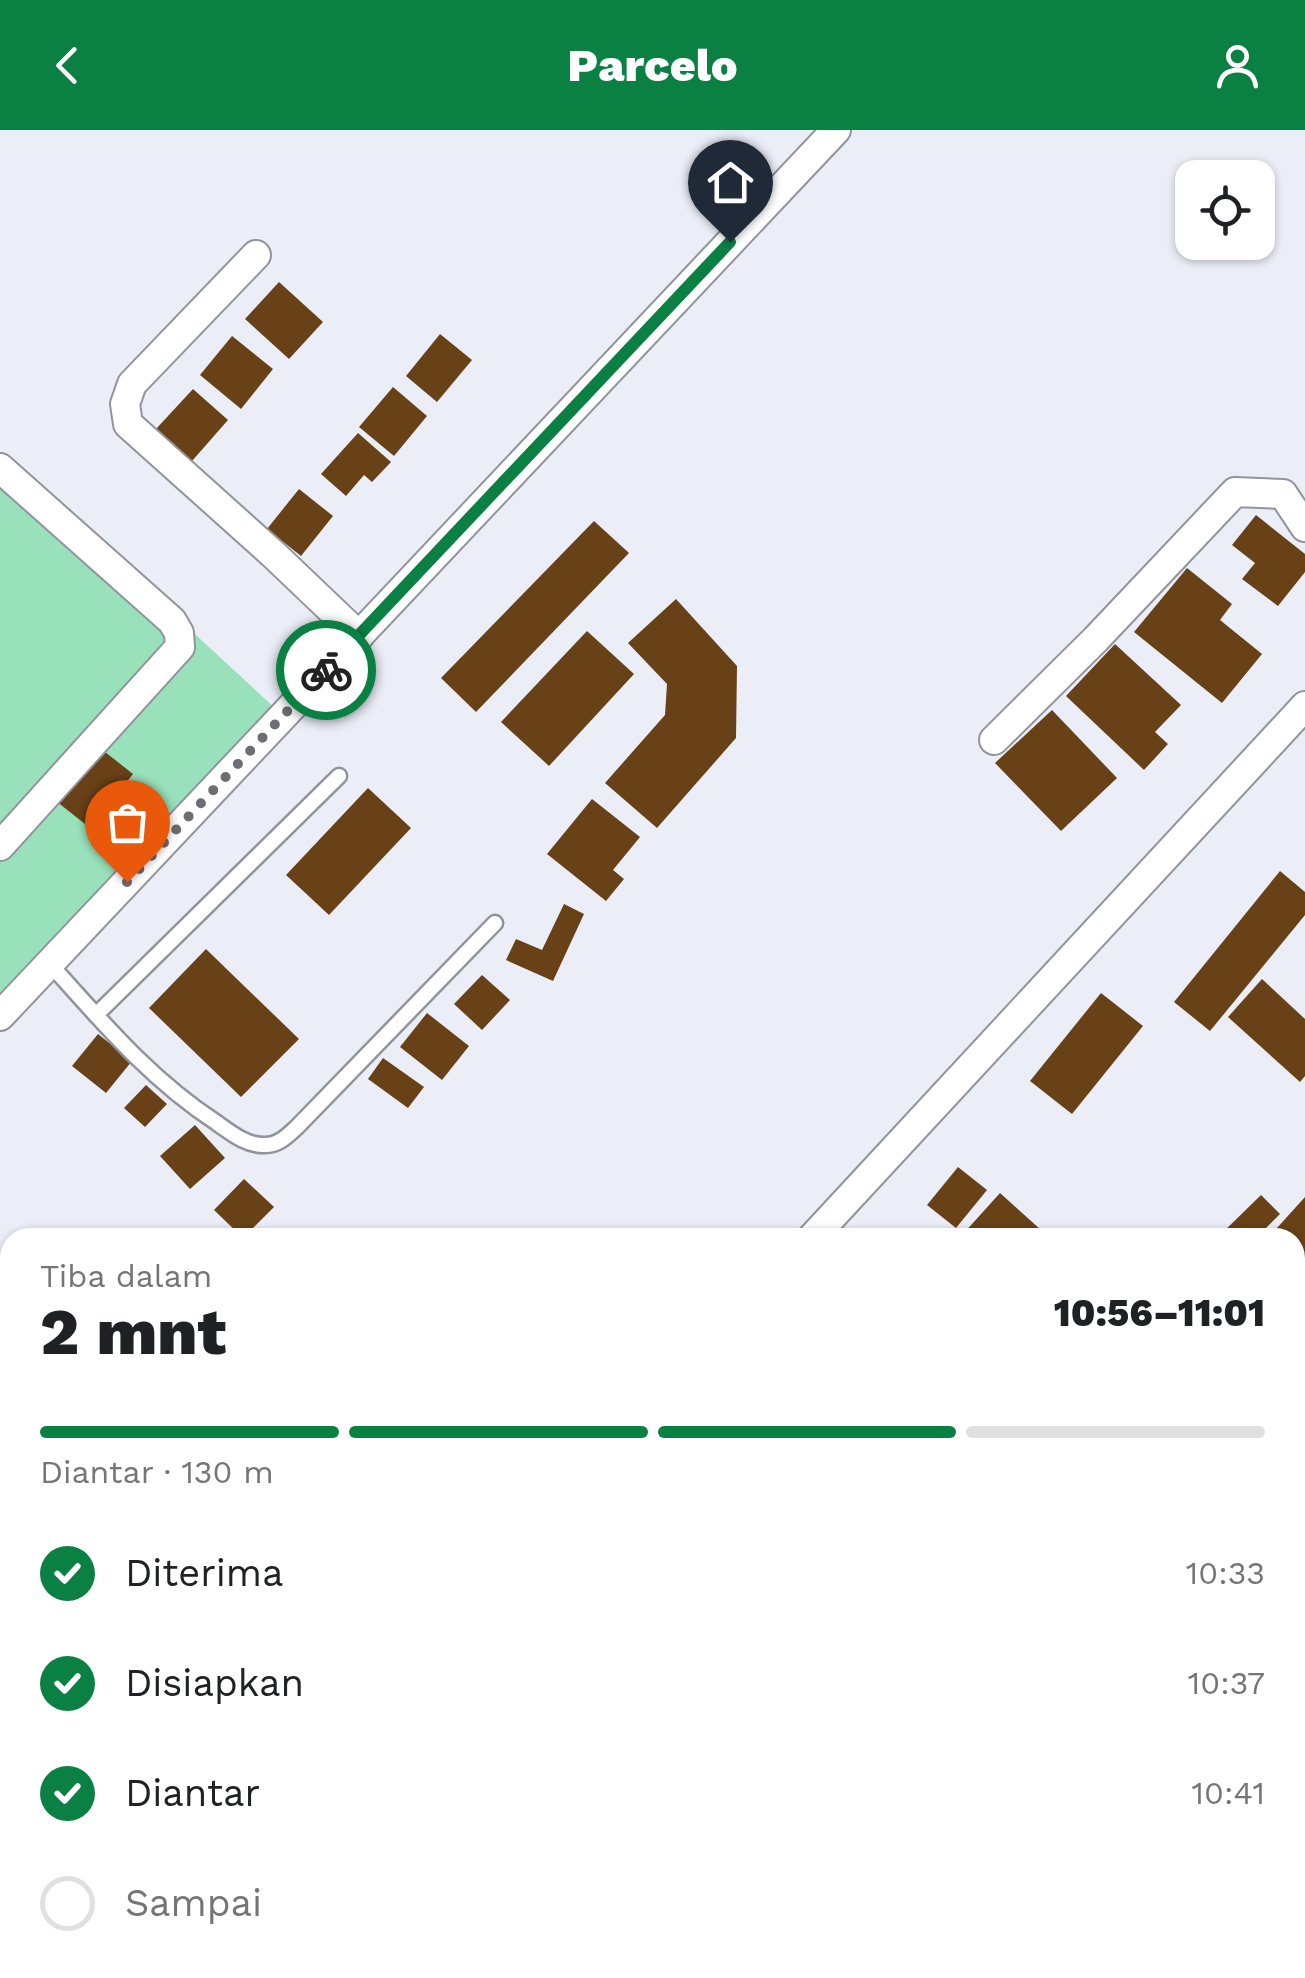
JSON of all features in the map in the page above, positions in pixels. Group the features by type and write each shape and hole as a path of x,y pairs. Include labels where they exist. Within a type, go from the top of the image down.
{"street":[{"path":"0,1016 836,130"},
{"path":"256,255 132,384 125,404 128,424 358,636"},
{"path":"0,468 172,621 179,632 180,647 0,846"},
{"path":"994,740 1235,492 1283,494 1305,527"},
{"path":"821,1228 1305,706"}],"lane":[{"path":"96,1014 339,776"},
{"path":"50,964 144,1068 178,1098 239,1138 253,1145 269,1146 297,1127 495,922"}],"green space":[{"path":"0,454 276,709 0,1000"}],"building":[{"path":"279,282 323,322 289,359 245,319"},
{"path":"440,334 472,360 437,402 406,376"},
{"path":"232,336 273,369 241,409 200,375"},
{"path":"393,387 427,416 394,456 359,427"},
{"path":"193,389 228,420 192,461 156,429"},
{"path":"358,433 391,462 372,482 364,475 346,496 321,474"},
{"path":"299,489 333,516 301,556 267,529"},
{"path":"1256,515 1305,554 1305,572 1278,606 1242,579 1255,563 1232,545"},
{"path":"594,521 629,553 476,712 441,678"},
{"path":"1187,568 1232,604 1220,620 1262,654 1222,703 1134,632"},
{"path":"676,599 737,666 736,738 657,828 605,783 665,715 667,684 628,643"},
{"path":"587,631 634,674 549,766 501,722"},
{"path":"1115,644 1181,705 1155,732 1168,744 1144,770 1066,696"},
{"path":"1052,710 1117,778 1061,831 995,763"},
{"path":"100,748 133,774 90,828 56,801"},
{"path":"368,788 411,828 329,915 286,875"},
{"path":"592,799 640,837 613,870 624,879 606,901 547,854"},
{"path":"1280,871 1305,892 1305,915 1210,1031 1174,1002"},
{"path":"564,904 584,914 553,981 506,960 516,939 542,950"},
{"path":"206,949 299,1039 241,1097 149,1008"},
{"path":"482,975 510,1000 482,1030 454,1004"},
{"path":"1262,979 1305,1019 1305,1076 1300,1082 1228,1017"},
{"path":"1101,993 1143,1026 1072,1114 1030,1081"},
{"path":"427,1013 469,1046 442,1080 400,1047"},
{"path":"98,1034 132,1061 106,1093 72,1066"},
{"path":"383,1058 424,1087 408,1108 368,1079"},
{"path":"146,1085 167,1104 145,1127 124,1108"},
{"path":"195,1125 225,1158 190,1189 160,1156"},
{"path":"958,1167 987,1190 956,1228 927,1205"},
{"path":"244,1179 274,1207 253,1228 233,1228 214,1210"},
{"path":"1000,1193 1039,1228 968,1228"},
{"path":"1261,1195 1280,1214 1266,1228 1227,1228"},
{"path":"1305,1197 1305,1228 1277,1228"}],"way so far":[{"path":"127,882 326,670"}],"route":[{"path":"326,670 730,242"}]}
